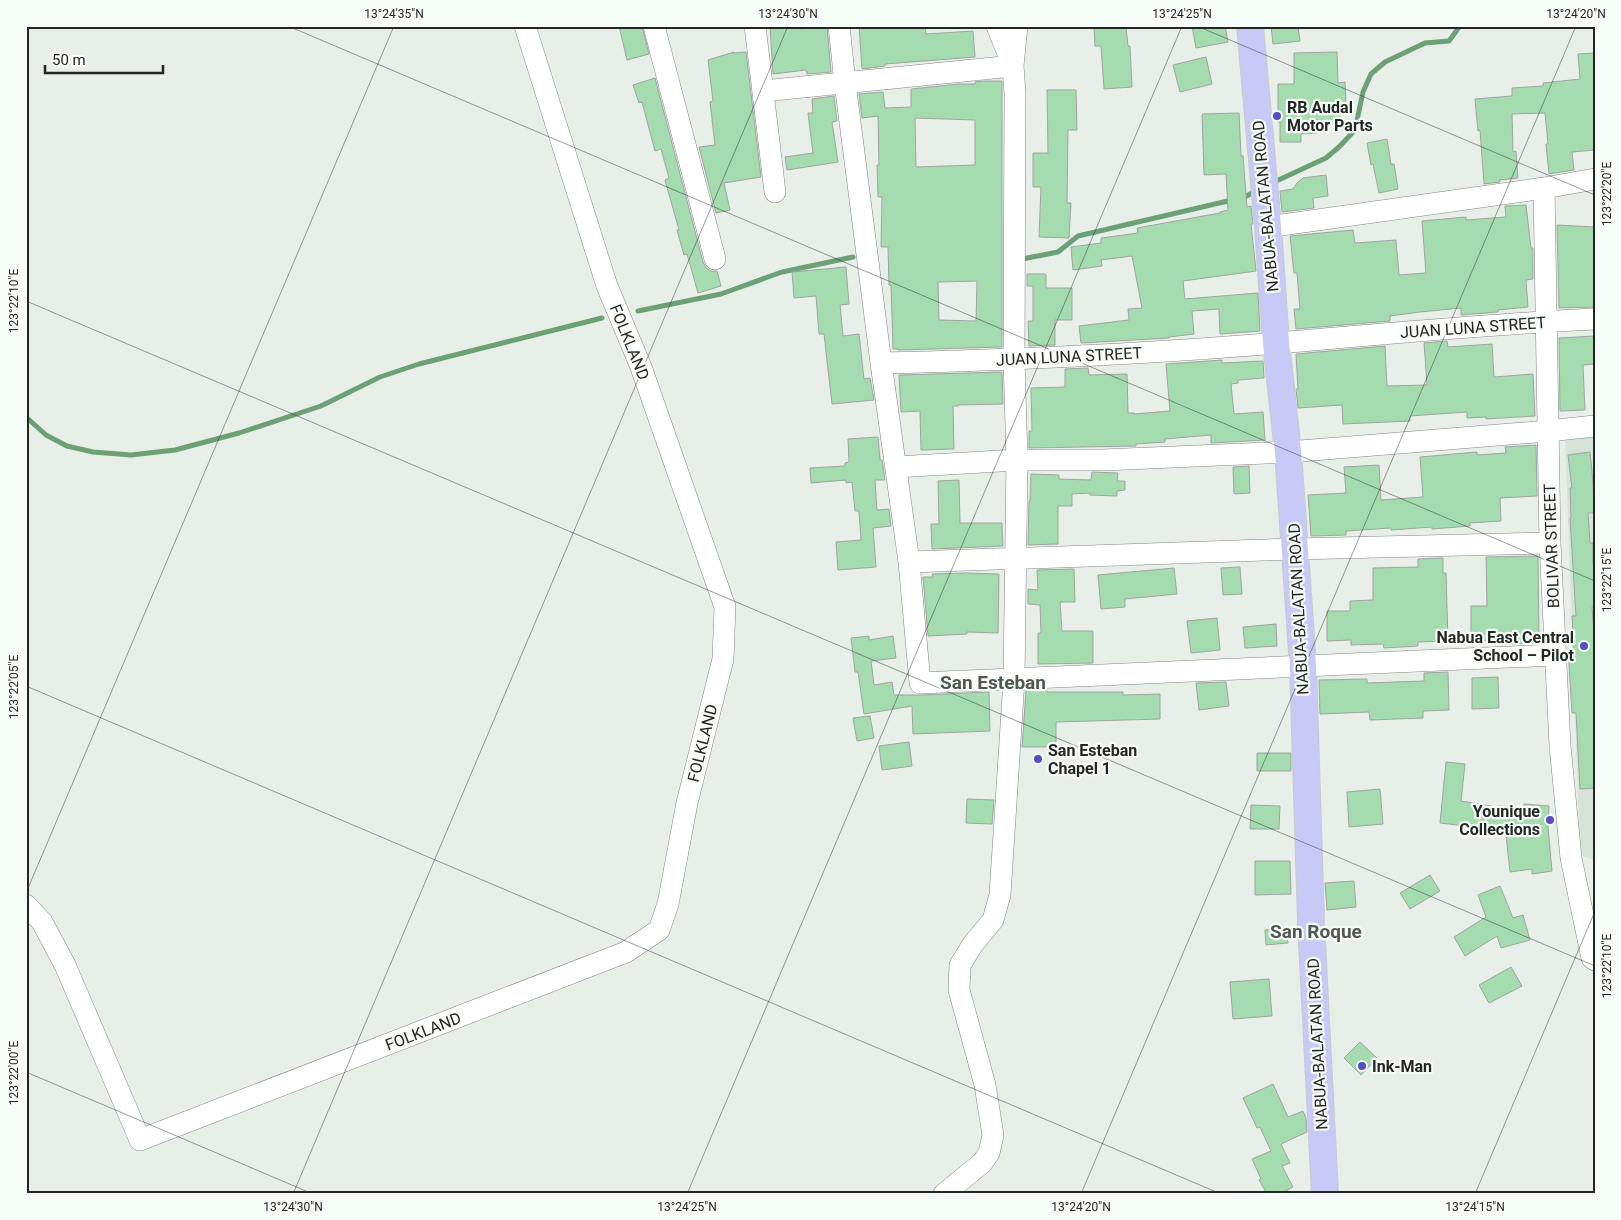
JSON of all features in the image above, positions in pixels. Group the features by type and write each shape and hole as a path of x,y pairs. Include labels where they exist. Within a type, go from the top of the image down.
{"main road":[{"name":"NABUA-BALATAN ROAD","path":"1250,26 1268,227 1276,344 1288,452 1303,666 1310,923 1325,1194"}],"street":[{"name":"FOLKLAND","path":"26,905 42,922 65,965 140,1140 626,952 658,930 668,904 687,803 723,659 725,607 641,367 607,286 525,26"},
{"path":"654,26 715,259"},
{"path":"755,26 776,192"},
{"path":"839,26 881,363 909,562 920,683 1555,655"},
{"path":"997,26 1013,66"},
{"path":"944,1194 982,1163 990,1153 993,1135 985,1085 959,990 960,965 973,944 993,920 1000,895 1014,680 1016,460 1014,360 1015,94 1013,66 1016,26"},
{"path":"763,91 1013,66"},
{"path":"1268,227 1595,179"},
{"name":"BOLIVAR STREET","path":"1544,188 1550,543 1560,746 1571,858 1592,958 1595,960"},
{"name":"JUAN LUNA STREET","path":"881,363 1014,360 1276,344 1547,321 1595,319"},
{"path":"896,467 1016,460 1103,460 1288,452 1595,426"},
{"path":"909,562 1016,557 1550,543"}],"shaded area":[{"name":"Nabua East Central School – Pilot","path":"1595,436 1595,860 1580,855 1565,437"}],"building":[{"path":"619,26 642,26 649,54 627,60"},
{"path":"770,26 801,26 801,29 827,26 831,72 807,74 806,70 773,74"},
{"path":"859,26 925,26 926,34 973,31 975,57 885,64 885,66 862,69"},
{"path":"1094,26 1126,26 1128,46 1130,46 1132,87 1104,89 1101,46 1095,46"},
{"path":"1192,26 1225,26 1228,42 1196,48"},
{"path":"1271,26 1298,26 1300,41 1273,44"},
{"path":"734,52 746,52 761,177 724,183 730,210 716,213 699,147 715,145 710,102 713,101 708,60"},
{"path":"1337,52 1338,83 1345,82 1346,104 1340,104 1340,124 1317,125 1317,133 1301,134 1301,142 1280,142 1278,84 1294,84 1294,53"},
{"path":"1595,53 1595,150 1572,152 1574,170 1549,174 1545,113 1512,114 1513,152 1516,151 1518,178 1484,184 1480,130 1478,131 1475,99 1512,96 1512,88 1543,86 1543,83 1580,79 1578,54"},
{"path":"1206,57 1212,84 1180,92 1173,65"},
{"path":"655,78 703,262 706,268 711,271 717,271 721,286 698,293 687,254 684,255 677,230 679,230 665,180 669,178 661,149 655,151 642,102 639,103 633,85"},
{"path":"1002,81 1002,347 893,349 888,247 881,247 882,197 878,197 878,116 862,118 859,94 883,92 885,108 911,107 911,89 975,84 975,82","holes":["915,118 975,120 975,165 916,167","977,281 976,321 939,320 938,282"]},
{"path":"1047,90 1076,90 1077,130 1068,130 1067,203 1071,203 1069,238 1039,237 1041,187 1033,187 1033,153 1048,153"},
{"path":"834,96 837,121 832,122 838,162 787,170 785,157 813,153 808,113 813,113 812,99"},
{"path":"1239,113 1241,156 1243,156 1247,207 1251,206 1256,271 1183,281 1185,299 1258,293 1260,331 1220,334 1219,309 1192,311 1194,334 1169,338 1081,343 1079,326 1129,320 1128,309 1142,308 1132,256 1101,260 1102,266 1073,270 1071,247 1101,243 1101,238 1138,233 1137,228 1228,210 1226,174 1204,175 1202,114"},
{"path":"1387,139 1398,189 1379,193 1367,143"},
{"path":"1326,175 1328,196 1313,198 1314,208 1282,212 1280,191 1293,189 1303,178"},
{"path":"1526,205 1531,248 1533,248 1533,279 1526,280 1528,307 1461,315 1461,308 1390,316 1390,321 1296,329 1294,309 1300,309 1297,273 1294,273 1290,236 1353,230 1355,243 1396,240 1399,275 1426,273 1422,221 1466,217 1466,220 1506,217 1505,206"},
{"path":"1557,225 1595,227 1595,307 1559,308"},
{"path":"846,267 849,304 840,305 843,336 859,334 864,379 870,378 874,400 832,404 824,334 819,334 816,296 794,298 792,272"},
{"path":"1027,274 1046,274 1046,288 1072,288 1072,320 1055,320 1055,345 1029,346 1028,321 1033,321 1033,286 1027,286"},
{"path":"1595,336 1595,364 1583,365 1585,410 1560,411 1559,338"},
{"path":"1447,341 1448,347 1492,344 1494,377 1533,374 1535,416 1486,419 1486,417 1467,418 1467,412 1410,416 1410,421 1343,424 1342,405 1298,408 1296,354 1385,346 1387,386 1427,385 1424,343"},
{"path":"1222,360 1222,363 1263,361 1264,378 1238,380 1238,383 1231,384 1234,414 1263,412 1265,440 1211,443 1211,435 1165,439 1165,442 1136,444 1136,446 1029,448 1029,431 1032,431 1031,388 1065,387 1065,369 1088,368 1089,375 1127,374 1128,413 1134,414 1170,411 1166,364"},
{"path":"1002,372 1003,404 953,406 954,449 921,450 920,411 901,412 899,375"},
{"path":"878,437 880,460 882,460 885,480 875,480 877,510 889,509 891,526 873,528 876,567 838,570 836,542 861,540 859,511 855,511 852,482 846,483 846,480 811,483 810,468 845,466 845,463 849,462 848,439"},
{"path":"1536,445 1537,496 1500,498 1501,521 1470,523 1470,526 1432,529 1432,527 1391,530 1391,528 1346,531 1346,535 1311,536 1308,495 1346,493 1344,467 1379,465 1381,500 1423,497 1420,457 1477,452 1477,455 1506,453 1505,447"},
{"name":"Nabua East Central School – Pilot","path":"1590,452 1594,513 1588,513 1590,543 1593,543 1593,564 1595,563 1595,607 1592,607 1595,645 1595,788 1580,789 1576,713 1572,713 1568,649 1574,648 1572,616 1576,616 1570,518 1570,488 1572,488 1568,455"},
{"path":"1249,466 1250,493 1234,494 1233,467"},
{"path":"1092,472 1118,473 1117,481 1125,481 1125,490 1117,491 1117,496 1090,495 1090,493 1072,494 1072,506 1058,506 1058,544 1028,545 1031,474 1059,475 1059,479 1091,480"},
{"path":"959,480 960,523 1002,523 1003,546 932,549 931,524 939,524 938,481"},
{"path":"1538,556 1539,643 1510,644 1510,640 1471,641 1471,606 1487,606 1486,557"},
{"path":"1443,558 1443,573 1446,573 1448,641 1418,642 1418,646 1384,648 1383,644 1351,645 1351,640 1327,641 1327,611 1350,611 1350,601 1373,600 1373,568 1418,567 1418,559"},
{"path":"1240,567 1242,594 1223,595 1221,568"},
{"path":"1174,568 1177,594 1125,599 1125,607 1101,609 1098,575"},
{"path":"1074,569 1075,602 1060,602 1062,631 1093,631 1093,663 1038,664 1038,633 1041,633 1040,605 1028,604 1028,589 1038,590 1037,570"},
{"path":"932,574 999,574 998,633 967,632 967,634 928,636 923,577 933,577"},
{"path":"1217,618 1220,650 1191,653 1187,621"},
{"path":"1276,624 1277,646 1245,648 1243,627"},
{"path":"869,636 869,640 893,636 896,658 871,661 874,685 892,682 894,695 989,692 990,731 913,734 912,706 864,714 858,672 855,672 851,638"},
{"path":"1448,672 1449,710 1423,711 1423,718 1370,720 1369,712 1320,714 1319,680 1367,679 1367,683 1424,681 1424,673"},
{"path":"1498,677 1499,708 1472,709 1472,678"},
{"path":"1226,682 1229,706 1199,710 1196,683"},
{"path":"1047,690 1047,692 1123,692 1123,695 1160,694 1160,719 1056,722 1056,747 1022,747 1026,691"},
{"path":"870,716 874,738 857,741 853,718"},
{"path":"909,742 912,766 882,770 879,746"},
{"path":"1257,753 1291,753 1291,771 1257,771"},
{"path":"1446,762 1465,764 1461,801 1497,807 1524,807 1524,804 1549,806 1548,827 1552,871 1532,874 1532,869 1510,872 1506,835 1495,834 1495,829 1466,824 1466,826 1440,823"},
{"path":"1380,789 1383,824 1349,827 1347,792"},
{"path":"967,799 994,800 992,824 966,823"},
{"path":"1251,805 1280,806 1279,829 1250,829"},
{"path":"1255,861 1290,861 1291,894 1255,895"},
{"path":"1430,875 1440,891 1410,909 1400,893"},
{"path":"1354,881 1356,907 1327,910 1325,883"},
{"path":"1500,886 1513,918 1523,915 1530,940 1501,948 1497,936 1465,956 1454,937 1486,917 1478,895"},
{"path":"1286,927 1288,943 1266,945 1265,930"},
{"path":"1511,967 1522,986 1489,1003 1479,985"},
{"path":"1269,979 1272,1016 1233,1019 1230,982"},
{"path":"1360,1042 1377,1058 1361,1075 1344,1058"},
{"path":"1273,1084 1288,1117 1303,1111 1306,1118 1307,1132 1281,1144 1290,1163 1282,1166 1293,1187 1280,1194 1267,1194 1259,1180 1261,1179 1252,1159 1271,1151 1260,1127 1257,1128 1243,1098"}],"waterway":[{"path":"1272,183 1326,158 1355,130 1363,92 1371,74 1385,62 1425,43 1449,41 1460,26"},
{"path":"1022,259 1058,252 1078,236 1245,197 1257,190"},
{"path":"638,311 721,294 782,272 853,257"},
{"path":"26,417 46,435 67,446 93,452 131,455 175,450 239,433 321,406 380,377 419,364 602,318"}],"place":[{"name":"RB Audal Motor Parts","path":"1277,116"},
{"name":"Nabua East Central School – Pilot","path":"1584,646"},
{"name":"San Esteban Chapel 1","path":"1038,759"},
{"name":"Younique Collections","path":"1550,820"},
{"name":"Ink-Man","path":"1362,1066"}],"district":[{"name":"San Esteban","path":"993,682"},
{"name":"San Roque","path":"1316,931"}]}
